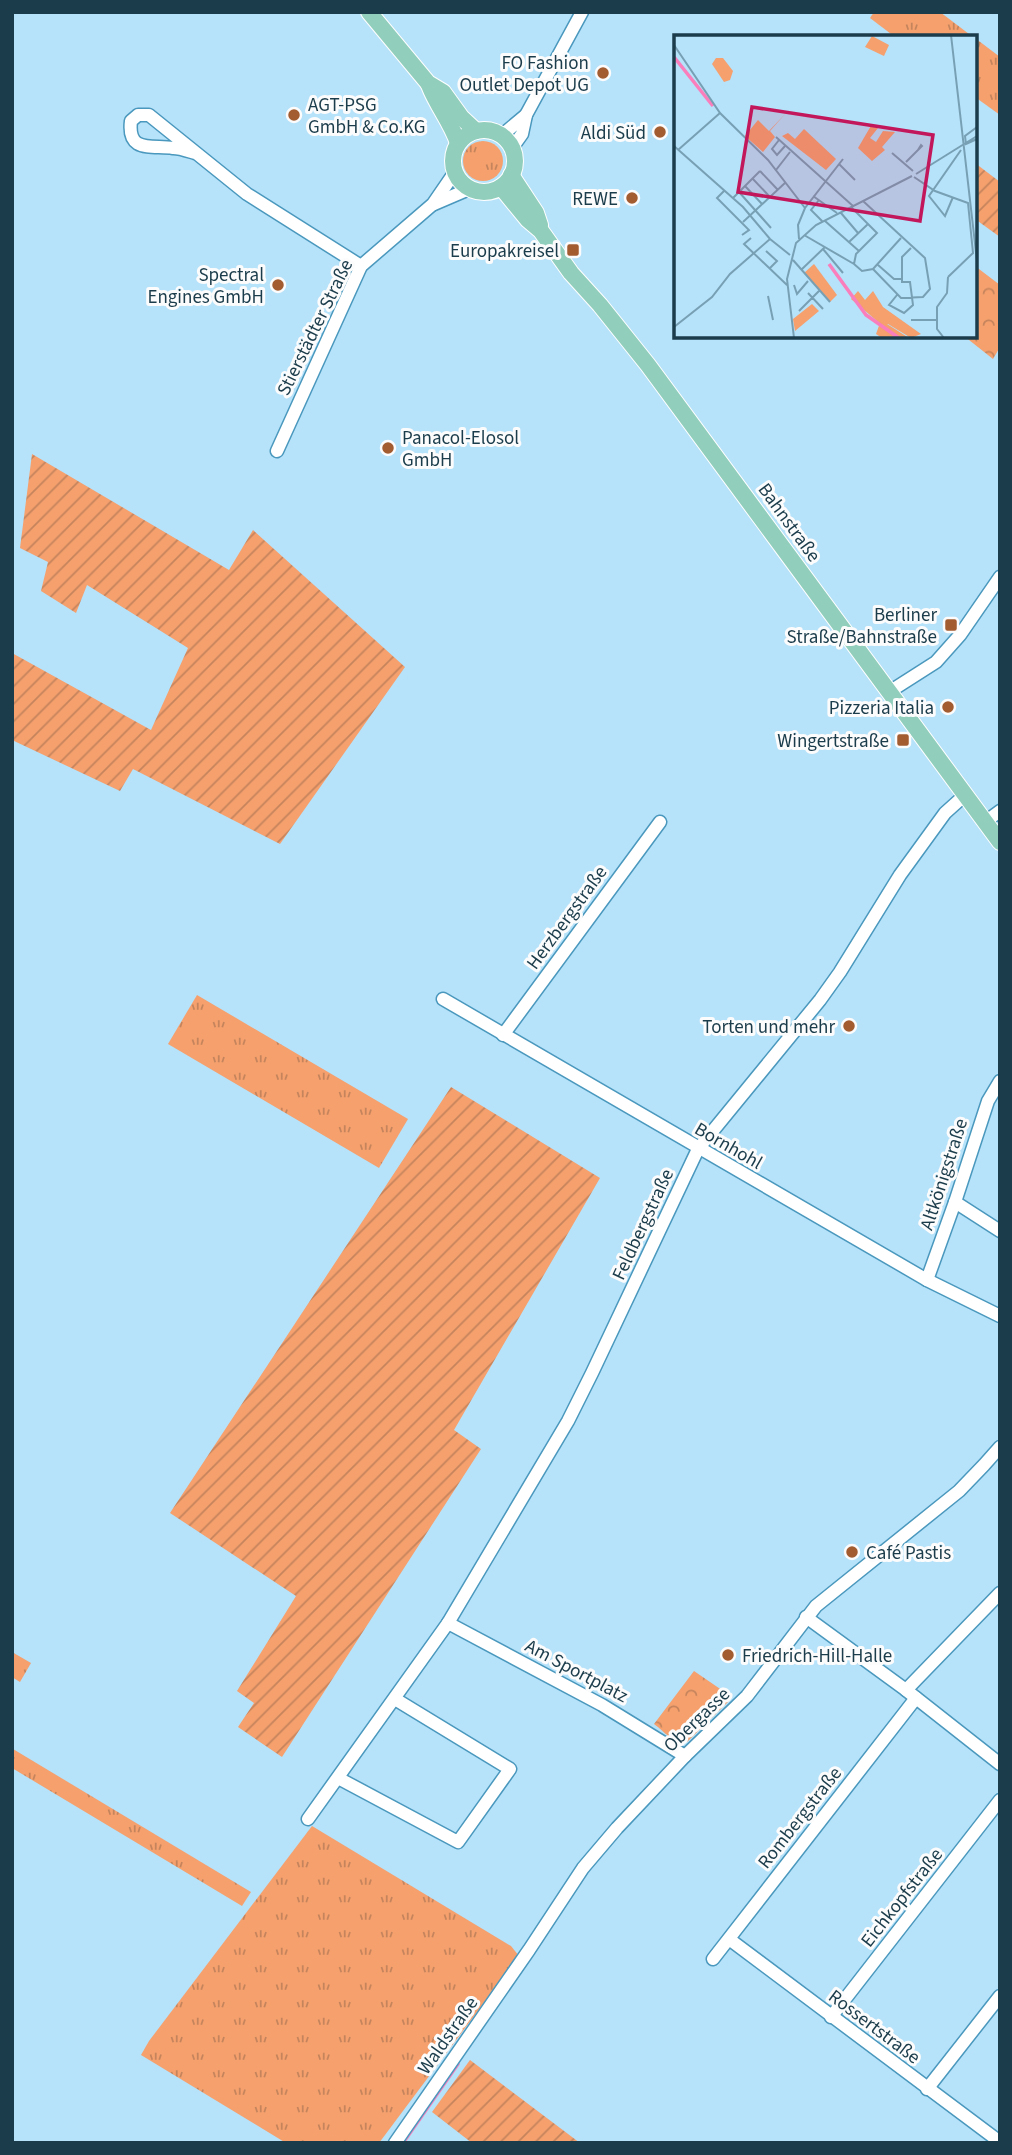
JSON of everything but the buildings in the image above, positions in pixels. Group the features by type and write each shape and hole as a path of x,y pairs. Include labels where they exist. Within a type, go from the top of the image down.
{"main road":[{"path":"369,12 428,83 435,100 451,124 458,143"},
{"path":"428,83 443,92 461,117 476,131"},
{"path":"476,131 493,132 507,142 514,157 506,181 490,192 479,192 469,189 458,179 453,158 458,143 463,138 476,131"},
{"name":"Bahnstraße","path":"506,181 536,213 541,231 571,273 648,365 1000,842"}],"street":[{"path":"507,142 522,134 526,115 582,12"},
{"path":"195,153 174,148 143,147 134,141 130,132 131,121 138,115 149,115 247,194 361,266"},
{"name":"Stierstädter Straße","path":"277,451 361,266 433,204 455,172"},
{"name":"Stierstädter Straße","path":"433,204 469,189"},
{"path":"889,692 936,662 960,635 1000,577"},
{"name":"Feldbergstraße","path":"308,1818 448,1623 580,1398 698,1149 820,1000 900,875 945,813 965,795"},
{"path":"985,822 1000,811"},
{"name":"Herzbergstraße","path":"503,1035 660,822"},
{"name":"Bornhohl","path":"443,999 926,1280 1000,1315"},
{"name":"Altkönigstraße","path":"926,1280 988,1101 1000,1081"},
{"path":"955,1202 1000,1231"},
{"name":"Obergasse","path":"529,1950 583,1868 685,1756 747,1696 806,1618 829,1593 959,1490 1000,1447"},
{"name":"Rombergstraße","path":"713,1959 911,1694 1000,1593"},
{"path":"806,1618 911,1694 1000,1764"},
{"name":"Am Sportplatz","path":"448,1623 602,1704 685,1756"},
{"path":"338,1777 458,1842 510,1769 395,1699"},
{"name":"Eichkopfstraße","path":"831,2017 1000,1800"},
{"name":"Rossertstraße","path":"729,1940 1000,2142"},
{"name":"Waldstraße","path":"395,2143 529,1950"},
{"path":"927,2089 1000,1996"}],"green space":[{"path":"874,12 940,12 970,35 892,35 870,18"},
{"path":"977,40 1000,57 1000,115 977,98"},
{"path":"483,141 491,142 497,147 502,153 502,169 497,175 491,180 483,181 475,180 469,175 464,169 463,161 464,153 469,147 475,142"},
{"path":"977,165 1000,182 1000,237 977,220"},
{"path":"977,268 1000,285 1000,347 993,359 967,338 977,338"},
{"path":"32,454 229,570 253,530 405,667 280,844 133,769 120,791 12,740 12,653 151,730 188,648 87,585 76,613 41,591 48,562 20,548"},
{"path":"197,995 408,1119 379,1168 168,1044"},
{"path":"451,1087 600,1178 454,1430 481,1449 282,1757 238,1727 254,1703 237,1691 296,1596 170,1513"},
{"path":"12,1652 31,1663 20,1682 12,1677"},
{"path":"694,1671 729,1695 730,1700 687,1742 681,1742 654,1724"},
{"path":"13,1749 251,1892 242,1906 12,1768"},
{"path":"312,1826 511,1946 519,1956 379,2143 286,2143 141,2055"},
{"path":"470,2060 580,2143 472,2143 432,2112"}],"waterway":[{"path":"403,2143 458,2064"}],"place":[{"name":"FO Fashion Outlet Depot UG","path":"603,73"},
{"name":"AGT-PSG GmbH & Co.KG","path":"294,115"},
{"name":"Aldi Süd","path":"660,132"},
{"name":"REWE","path":"632,198"},
{"name":"Europakreisel","path":"573,250"},
{"name":"Spectral Engines GmbH","path":"278,285"},
{"name":"Panacol-Elosol GmbH","path":"388,448"},
{"name":"Berliner Straße/Bahnstraße","path":"951,625"},
{"name":"Pizzeria Italia","path":"948,707"},
{"name":"Wingertstraße","path":"903,740"},
{"name":"Torten und mehr","path":"849,1026"},
{"name":"Café Pastis","path":"852,1552"},
{"name":"Friedrich-Hill-Halle","path":"728,1655"}]}
